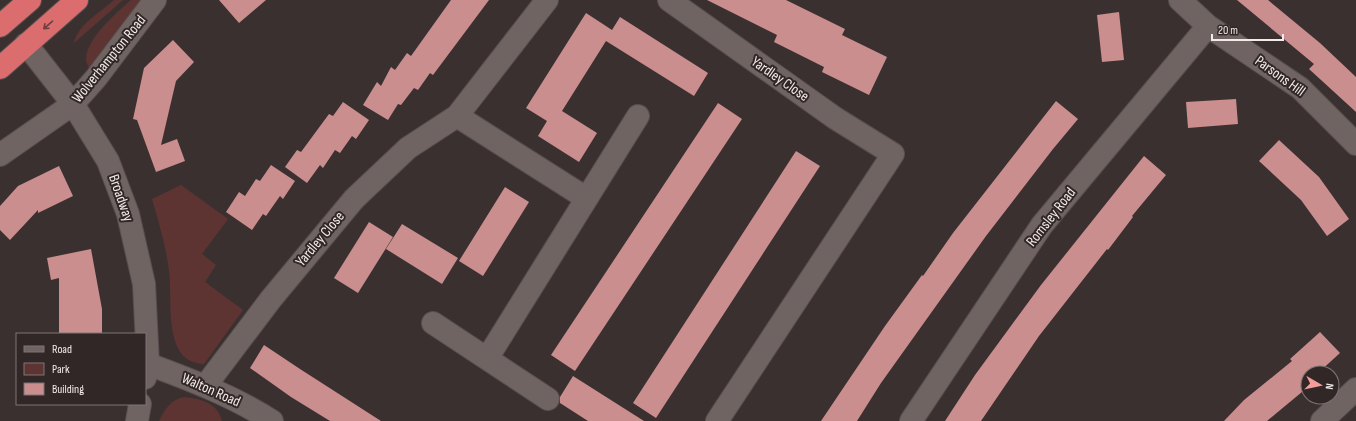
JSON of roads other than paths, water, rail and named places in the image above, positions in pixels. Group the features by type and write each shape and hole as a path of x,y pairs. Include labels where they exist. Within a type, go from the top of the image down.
{"highway":[{"path":"26,44 2,24 30,0"},
{"path":"0,68 77,0"}],"street":[{"name":"Wolverhampton Road","path":"0,155 73,104 96,78 155,0"},
{"name":"Yardley Close","path":"206,385 271,299 354,199 408,148 457,116 547,0"},
{"name":"Yardley Close","path":"669,0 835,118 894,154 717,421"},
{"name":"Parsons Hill","path":"1180,0 1208,26 1300,88 1356,144"},
{"name":"Romsley Road","path":"911,421 1042,225 1208,26"},
{"name":"Broadway","path":"26,44 73,104 108,161 128,214 144,284 145,333"},
{"path":"457,116 586,198"},
{"path":"488,357 638,116"},
{"path":"433,323 488,357 548,399"},
{"name":"Walton Road","path":"146,371 206,385 258,417"},
{"path":"1322,421 1356,390"},
{"path":"137,421 140,405"}]}
